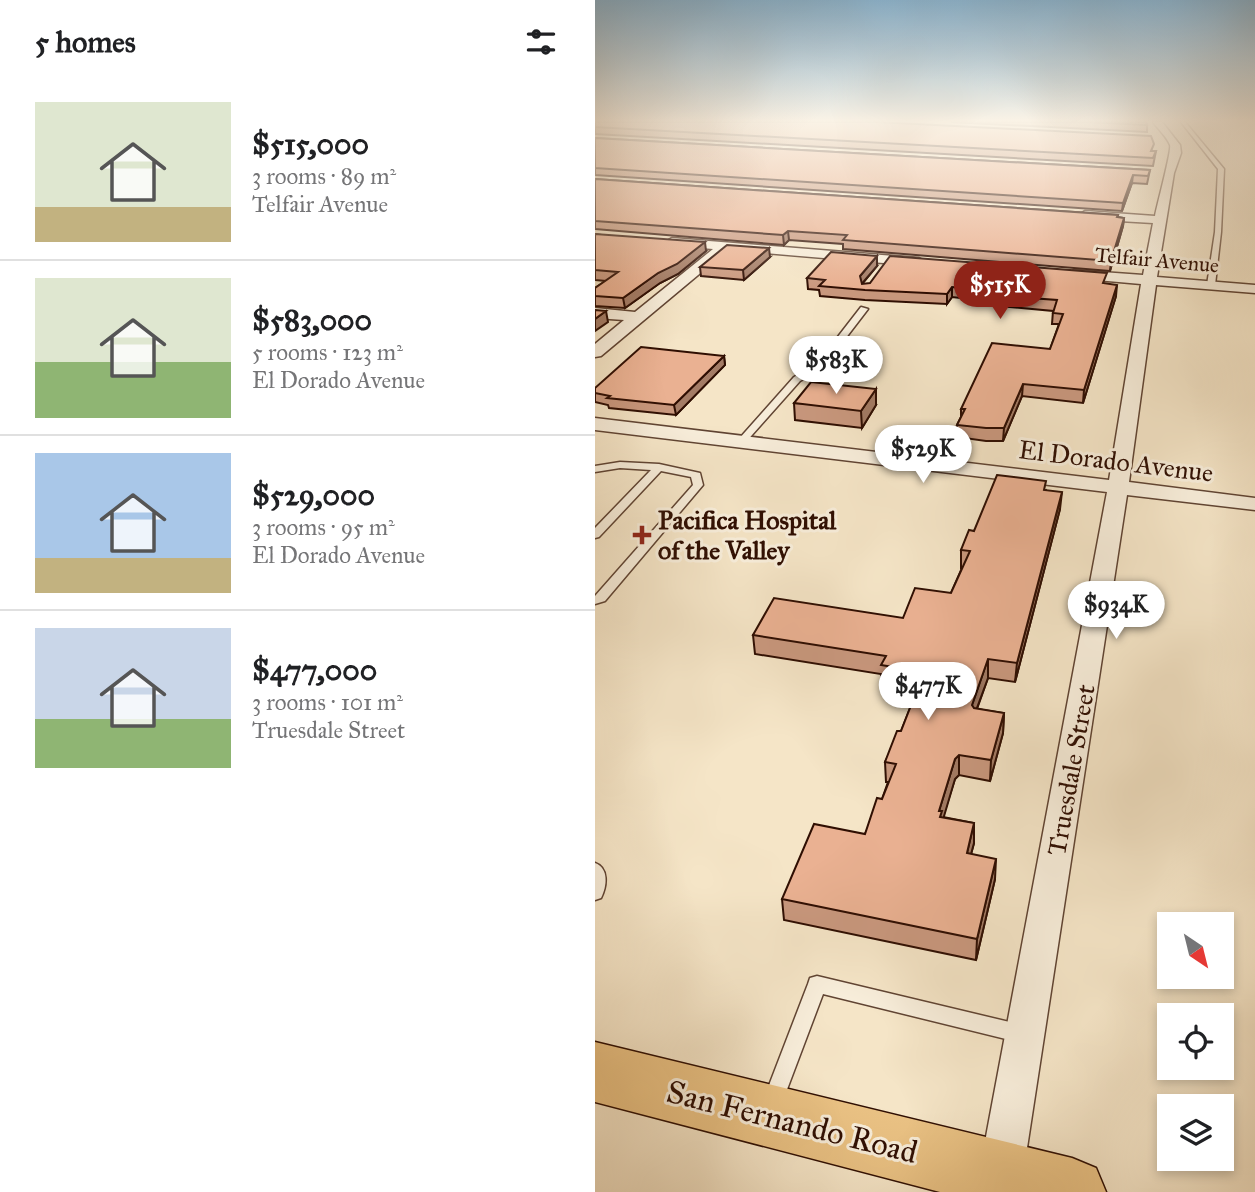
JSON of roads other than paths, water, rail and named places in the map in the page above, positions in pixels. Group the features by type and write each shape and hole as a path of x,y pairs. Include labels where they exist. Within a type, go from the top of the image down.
{"main road":[{"name":"San Fernando Road","path":"595,1072 1072,1192"}],"street":[{"name":"Truesdale Street","path":"1001,1175 1118,488 1149,281 1161,220 1163,178"},
{"path":"1078,214 1161,220"},
{"path":"660,241 885,264 930,263"},
{"path":"595,352 725,246"},
{"name":"Telfair Avenue","path":"1053,273 1255,289"},
{"path":"595,313 638,317"},
{"name":"El Dorado Avenue","path":"595,425 1255,504"}],"lane":[{"path":"1211,285 1218,232 1221,178"},
{"path":"741,442 797,379 819,368 864,309"},
{"path":"595,470 611,466 659,467 696,475 698,485 601,598 595,600"},
{"path":"595,535 659,467"},
{"path":"595,870 595,893"},
{"path":"767,1116 817,984 1025,1035"}],"place":[{"name":"Pacifica Hospital of the Valley","path":"642,535"}]}
